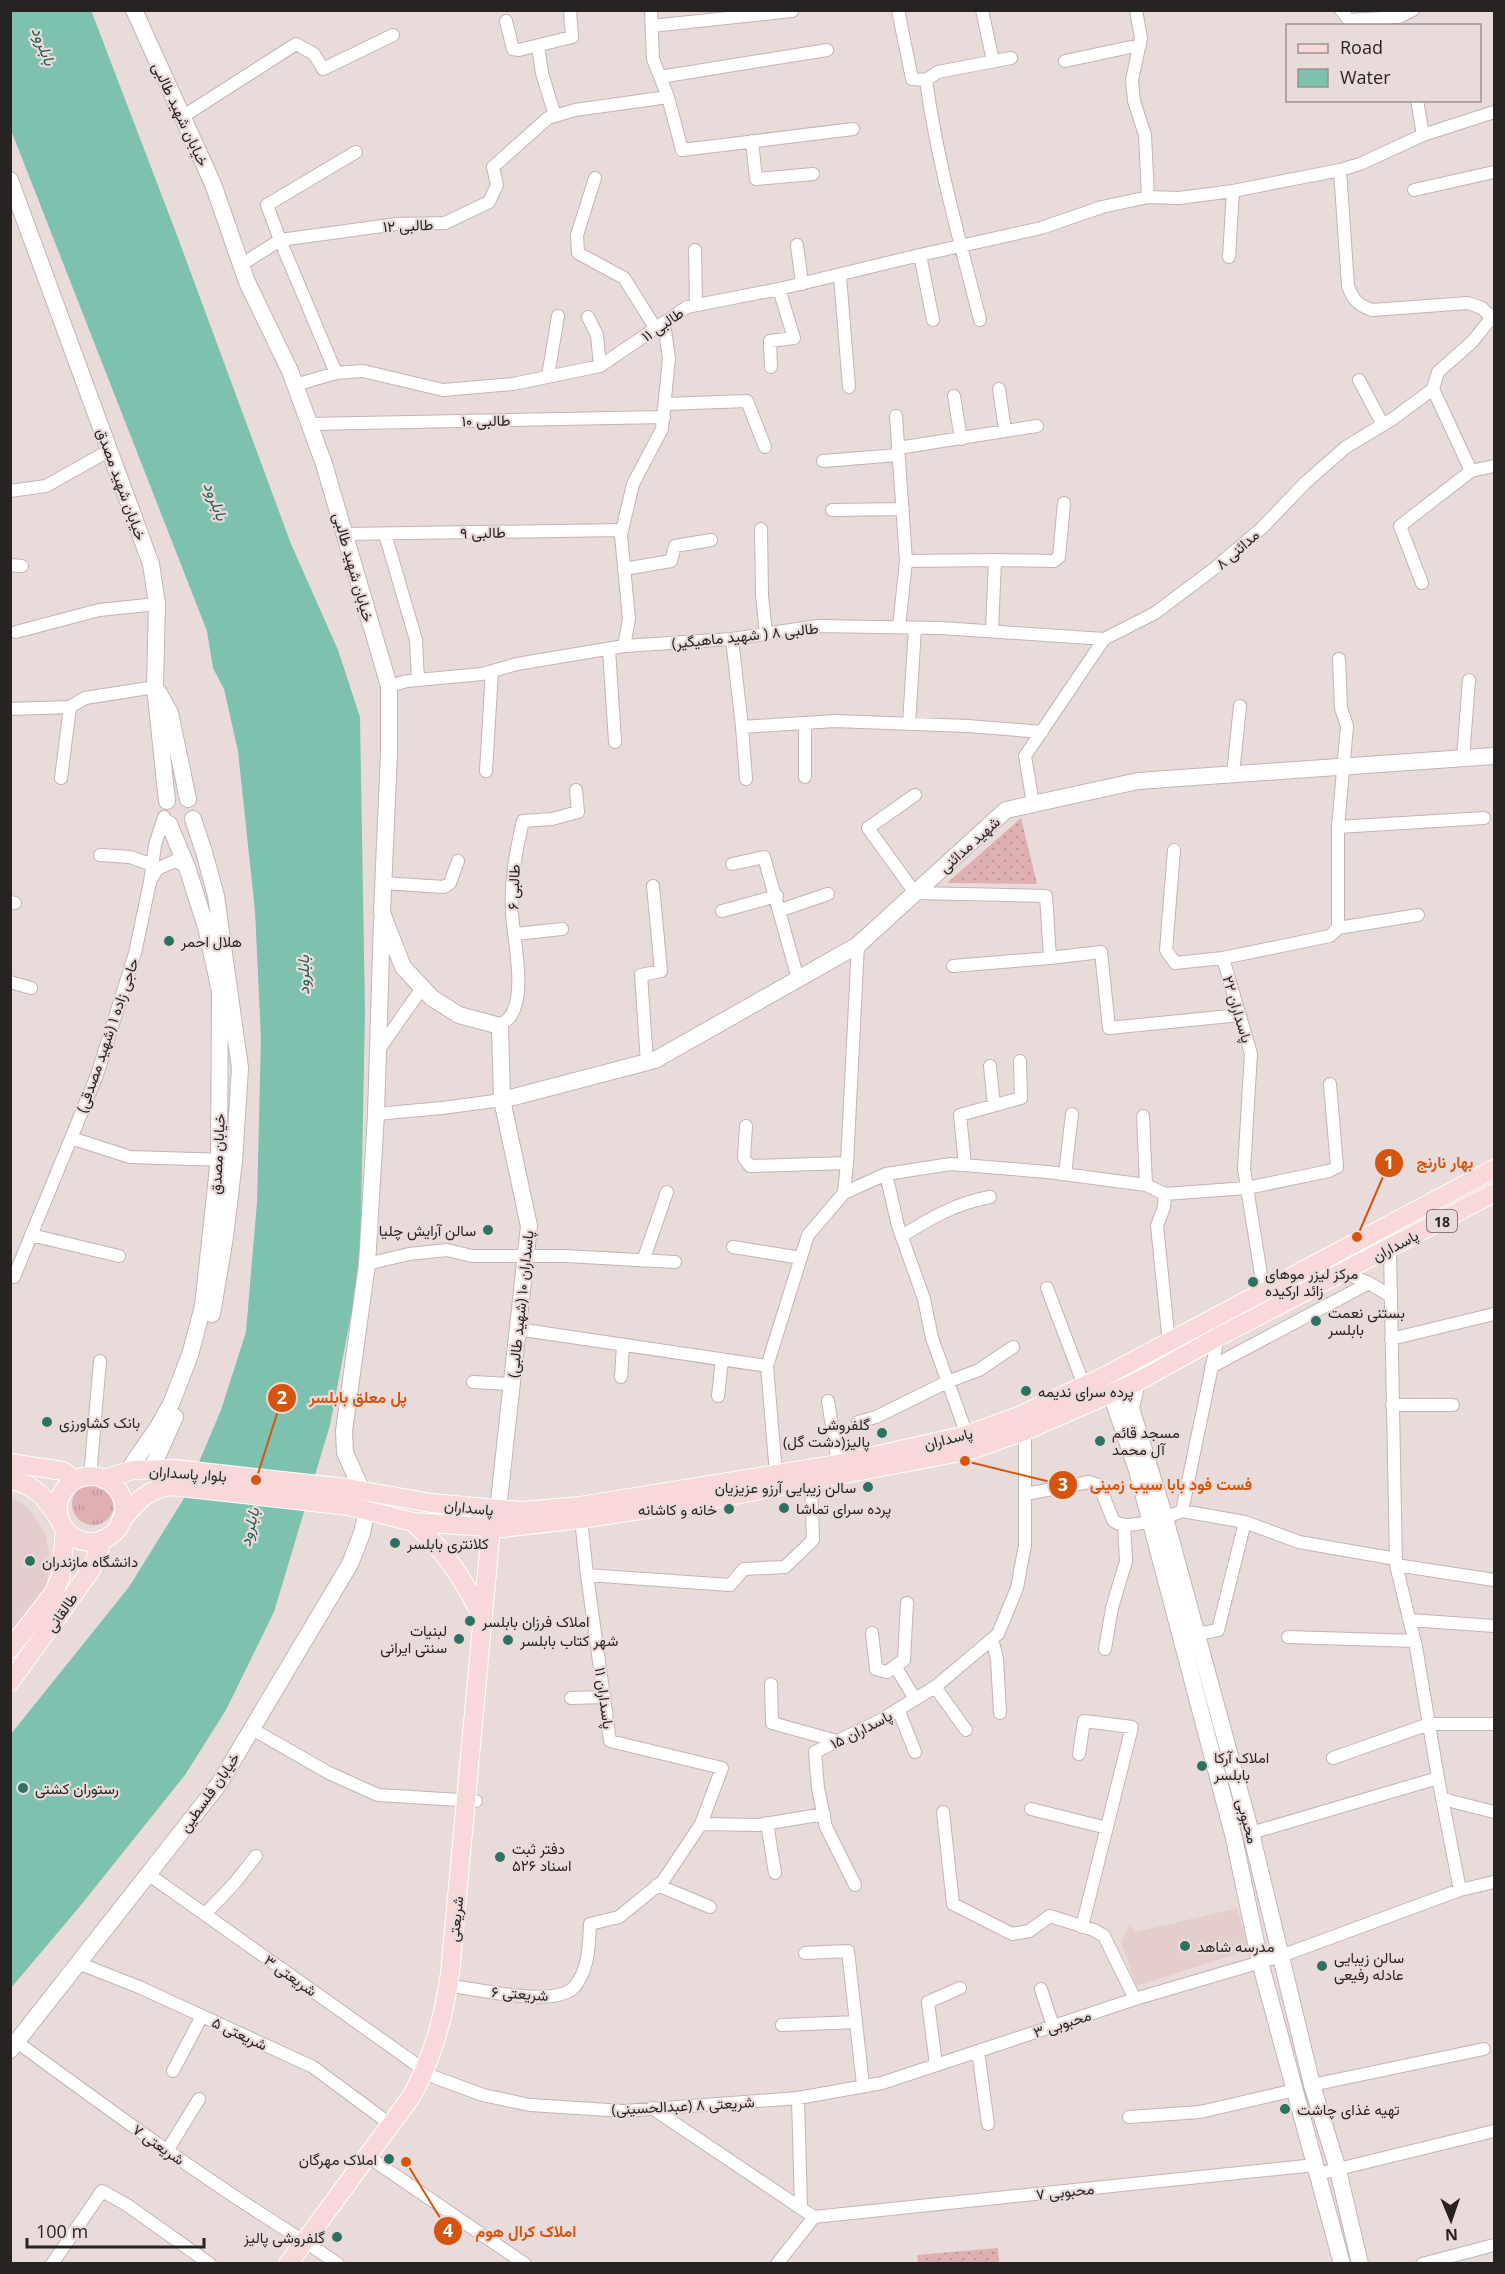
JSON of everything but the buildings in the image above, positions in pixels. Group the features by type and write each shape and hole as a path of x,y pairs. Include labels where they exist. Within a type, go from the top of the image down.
{"main road":[{"name":"پاسداران","path":"358,1508 413,1522 581,1519 713,1499 971,1450 1025,1431 1088,1395 1103,1377 1494,1169"},
{"name":"پاسداران","path":"354,1489 431,1503 497,1522 521,1511 580,1506 838,1464 968,1435 1019,1416 1088,1395 1111,1394 1494,1193"},
{"path":"1103,1377 1111,1394"},
{"path":"10,1463 63,1471 115,1487 123,1509 120,1522 112,1533 103,1539 80,1540 63,1525 37,1490 27,1484 10,1480"},
{"name":"بلوار پاسداران","path":"90,1479 152,1468 173,1478 358,1508"},
{"name":"بلوار پاسداران","path":"120,1522 143,1496 173,1478 354,1489"},
{"path":"63,1525 58,1510 59,1499 67,1487 90,1479"},
{"path":"413,1522 448,1557 471,1593 483,1622"},
{"name":"شریعتی","path":"288,2264 309,2244 376,2162 420,2103 453,2018 458,1987 483,1622 497,1522"},
{"name":"شریعتی","path":"301,2264 309,2244 390,2124 430,2074 448,1986 471,1801 497,1522"},
{"name":"طالقانی","path":"10,1650 53,1594 61,1576 63,1525"},
{"name":"طالقانی","path":"10,1682 91,1570 103,1539"},
{"path":"63,1563 81,1560 89,1564 91,1570"}],"street":[{"name":"خیابان شهید طالبی","path":"134,10 213,184 241,264 295,385 324,464 389,686 389,752 382,913 403,967 432,998 459,1015 500,1026"},
{"path":"506,21 513,49 519,50 572,37 570,10"},
{"path":"651,10 653,59 668,97 682,150 853,129"},
{"path":"898,10 912,79 926,80 938,72 1011,58"},
{"path":"982,10 993,61"},
{"path":"1136,10 1141,38 1132,80 1134,100 1145,135 1148,197"},
{"path":"1341,10 1349,20 1400,21 1413,10"},
{"path":"652,26 792,11"},
{"path":"182,117 296,44 314,54 323,69 393,35"},
{"path":"1065,61 1140,45"},
{"path":"538,46 542,73 555,116"},
{"path":"660,77 827,50"},
{"path":"926,80 961,247 980,320"},
{"name":"طالبی ۱۲","path":"241,264 280,240 397,224 446,223 489,202 497,185 493,167 548,118 575,110 668,97"},
{"path":"1417,102 1423,135"},
{"name":"طالبی ۱۱","path":"295,385 336,373 363,371 443,390 513,384 600,366 687,307 840,276 920,255 1041,228 1102,207 1148,197 1179,198 1233,191 1340,170 1360,164 1423,135 1494,112"},
{"path":"752,141 756,179 813,174"},
{"path":"336,373 267,205 356,152"},
{"path":"1340,170 1348,286 1359,305 1371,310 1468,303 1482,308 1493,317"},
{"path":"1414,190 1494,172"},
{"path":"595,178 577,235 578,253 624,278 660,326 669,358 662,429 633,484 622,530 628,619 624,646"},
{"name":"خیابان شهید مصدق","path":"10,180 151,564 157,604 155,687 166,814"},
{"path":"1229,257 1233,191"},
{"path":"797,245 802,284"},
{"path":"695,250 696,305"},
{"path":"920,255 933,320"},
{"path":"840,276 849,387"},
{"path":"771,367 770,341 794,338 779,289"},
{"path":"548,376 558,316"},
{"path":"588,317 597,335 600,366"},
{"name":"مدائنی ۸","path":"1033,804 1026,756 1104,639 1155,613 1211,572 1262,528 1305,483 1346,447 1433,389 1438,372 1472,342 1493,317"},
{"path":"1359,380 1383,424"},
{"path":"999,389 1005,430"},
{"path":"1433,389 1471,471"},
{"path":"954,396 961,439"},
{"name":"طالبی ۱۰","path":"309,424 665,410 747,400 765,447"},
{"path":"896,416 906,561 899,627"},
{"path":"823,461 898,451 1037,426"},
{"path":"10,491 46,486 110,450"},
{"path":"1422,583 1400,526 1471,471 1494,466"},
{"path":"906,561 1054,561 1059,557 1061,551 1064,503"},
{"path":"832,510 903,509"},
{"path":"761,529 766,634"},
{"name":"طالبی ۹","path":"344,534 622,530"},
{"path":"385,534 416,640 418,680"},
{"path":"624,569 670,561 675,546 711,540"},
{"path":"992,631 995,561"},
{"path":"16,632 99,610 157,604"},
{"name":"طالبی ۸ ( شهید ماهیگیر)","path":"389,686 492,671 517,664 624,646 732,639 817,626 992,631 1104,639"},
{"path":"909,724 915,628"},
{"path":"732,639 746,778"},
{"path":"609,649 615,742"},
{"path":"1338,928 1338,827 1347,726 1341,708 1339,659"},
{"path":"486,771 492,671"},
{"path":"1463,758 1468,680"},
{"path":"10,709 70,706 85,698 155,687 170,713 188,799 194,806 193,819 182,827 166,814 179,796 188,799"},
{"path":"61,778 70,706"},
{"path":"1233,774 1240,706"},
{"path":"742,727 835,721 1042,732"},
{"path":"805,723 805,777"},
{"name":"شهید مدائنی","path":"502,1100 655,1060 858,945 1006,810 1138,781 1494,756"},
{"name":"طالبی ۶","path":"500,1026 511,1016 517,994 518,958 512,912 513,861 523,821 552,819 578,812 576,790"},
{"path":"915,795 868,828 915,893 1046,896 1050,958"},
{"name":"حاجی زاده ۱ (شهید مصدقی)","path":"10,1277 14,1276 97,1075 132,964 150,882 155,845 166,814"},
{"name":"خیابان مصدق","path":"152,1468 180,1407 202,1349 213,1308 226,1160 220,991 206,927 187,867 166,814"},
{"path":"1338,827 1484,818"},
{"name":"خیابان مصدق","path":"127,1472 171,1404 190,1355 203,1306 240,1068 231,989 216,896 193,819"},
{"name":"پاسداران ۲۲","path":"1174,850 1166,950 1175,963 1222,958 1251,1054 1244,1169 1264,1293"},
{"path":"100,855 130,857 153,865"},
{"path":"732,864 764,857 781,910 798,979"},
{"path":"150,882 158,868 162,866 175,861 187,867"},
{"path":"383,883 444,887 450,883 458,861"},
{"path":"647,1062 641,975 661,971 653,886"},
{"path":"781,910 828,894"},
{"path":"722,911 777,896"},
{"path":"354,1489 345,1453 344,1431 366,1264 376,1114 382,913"},
{"path":"1222,958 1330,936 1338,928 1418,915"},
{"path":"514,934 562,929"},
{"path":"844,1193 858,945"},
{"path":"953,966 1101,952 1109,1028 1240,1015"},
{"path":"10,982 31,988"},
{"path":"378,1051 422,988"},
{"path":"376,1114 502,1100 500,1026"},
{"path":"965,1165 960,1115 1021,1098 1020,1061"},
{"path":"990,1066 994,1105"},
{"path":"776,1474 767,1366 808,1235 844,1193 886,1174 951,1164 1065,1174 1146,1185 1165,1194 1247,1188 1329,1171 1337,1167 1330,1084"},
{"name":"پاسداران ۱۰ (شهید طالبی)","path":"497,1522 529,1226 502,1100"},
{"path":"1065,1174 1072,1114"},
{"path":"1143,1116 1146,1185"},
{"path":"746,1126 744,1158 750,1166 847,1163"},
{"path":"71,1138 130,1157 226,1160"},
{"path":"886,1174 902,1236 924,1299 932,1338 968,1435"},
{"path":"643,1261 667,1192"},
{"path":"1165,1194 1164,1208 1157,1226 1169,1343"},
{"path":"902,1236 932,1217 967,1201 990,1197"},
{"path":"31,1235 120,1256"},
{"path":"733,1247 801,1258"},
{"path":"1390,1248 1389,1295 1396,1562 1415,1641 1460,1890"},
{"path":"366,1264 409,1254 447,1250 472,1256 565,1256 675,1262"},
{"path":"1343,1272 1369,1282 1389,1295"},
{"path":"1211,1366 1369,1282"},
{"path":"1047,1288 1088,1395"},
{"path":"1391,1339 1494,1314"},
{"path":"517,1329 767,1366"},
{"path":"1182,1511 1218,1337"},
{"path":"621,1377 623,1345"},
{"path":"858,1422 876,1417 947,1382 979,1370 1013,1347"},
{"path":"718,1396 722,1360"},
{"path":"90,1479 100,1361"},
{"path":"473,1382 511,1384"},
{"name":"محبوبی","path":"1137,1382 1131,1408 1234,1838 1260,1962 1342,2264"},
{"name":"محبوبی","path":"1111,1394 1137,1470 1158,1520 1197,1635 1251,1833 1312,2085 1338,2170 1360,2264"},
{"path":"828,1401 838,1464"},
{"path":"1392,1405 1453,1405"},
{"path":"1000,1713 996,1659 992,1639 998,1634 1017,1588 1025,1545 1025,1431"},
{"path":"587,1575 730,1585 744,1569 785,1567 813,1540 811,1481"},
{"path":"1026,1494 1089,1482 1095,1483 1100,1485 1113,1520 1124,1525 1158,1520 1182,1511 1245,1522 1299,1542 1494,1580"},
{"name":"خیابان فلسطین","path":"14,2046 219,1784 350,1564 362,1533 358,1508"},
{"name":"پاسداران ۱۱","path":"581,1519 610,1741 722,1768 701,1824"},
{"path":"1197,1635 1218,1630 1245,1522"},
{"path":"1105,1650 1112,1608 1126,1561 1124,1525"},
{"path":"872,1633 876,1669 887,1672 904,1660 907,1603"},
{"path":"1410,1620 1494,1626"},
{"path":"1288,1637 1415,1641"},
{"name":"پاسداران ۱۵","path":"855,1886 826,1827 818,1788 815,1752 935,1687 992,1639"},
{"path":"896,1666 915,1699"},
{"path":"771,1684 772,1723 837,1741"},
{"path":"935,1687 966,1730"},
{"path":"571,1698 605,1697"},
{"path":"898,1709 915,1752"},
{"path":"1079,1755 1084,1721 1132,1727 1082,1927"},
{"path":"1333,1758 1430,1724 1494,1724"},
{"path":"252,1729 329,1773 378,1795 471,1801"},
{"path":"1251,1833 1438,1778"},
{"path":"1443,1799 1494,1812"},
{"path":"1031,1809 1107,1828"},
{"path":"943,1812 953,1904 1012,1935 1029,1931 1050,1916 1104,1936 1135,1999"},
{"path":"701,1824 767,1823 824,1814"},
{"path":"767,1823 775,1872"},
{"name":"شریعتی ۶","path":"458,1987 520,1996 560,1995 575,1987 588,1959 590,1924 619,1917 663,1881 701,1824"},
{"path":"205,1914 233,1885 256,1856"},
{"name":"شریعتی ۳","path":"148,1874 430,2074"},
{"name":"محبوبی ۳","path":"863,2085 882,2083 1135,1999 1281,1956 1460,1890 1494,1882"},
{"path":"657,1886 710,1907"},
{"path":"805,1953 848,1951 863,2085"},
{"name":"شریعتی ۵","path":"78,1963 139,1987 313,2067 390,2124"},
{"path":"936,2065 928,2002 960,1988"},
{"path":"1041,1989 1053,2026"},
{"path":"173,2071 202,2016"},
{"path":"782,2025 856,2022"},
{"name":"شریعتی ۷","path":"14,2046 248,2206 338,2264"},
{"path":"1312,2085 1484,2049"},
{"path":"978,2051 988,2124"},
{"name":"شریعتی ۸ (عبدالحسینی)","path":"430,2074 483,2096 530,2105 624,2111 798,2098 863,2085"},
{"path":"1129,2117 1200,2112 1295,2090"},
{"path":"798,2098 801,2208"},
{"path":"167,2151 199,2099"},
{"path":"652,2108 814,2217 777,2264"},
{"name":"محبوبی ۷","path":"814,2217 1316,2169 1338,2170 1494,2131"},
{"path":"376,2162 525,2264"},
{"path":"52,2264 102,2191 128,2205 210,2264"},
{"path":"1422,2264 1494,2245"}],"shaded area":[{"name":"دانشگاه مازندران","path":"11,1497 22,1503 34,1515 45,1533 49,1553 47,1587 11,1635"},
{"name":"مدرسه شاهد","path":"1237,1908 1249,1950 1136,1986 1121,1941 1130,1924 1136,1932"}],"green space":[{"path":"1021,818 1037,884 947,883"},
{"path":"93,1483 108,1489 114,1504 108,1519 93,1525 78,1519 72,1504 78,1489"},
{"path":"998,2248 999,2263 918,2263 917,2255"}],"water":[{"name":"بابلرود","path":"91,10 291,544 338,650 360,717 365,1013 360,1268 330,1425 274,1612 226,1710 185,1775 11,1988 11,1734 129,1587 183,1500 221,1410 246,1332 257,1202 261,1038 255,911 238,751 224,689 213,668 207,631 11,130 11,11"}],"place":[{"name":"هلال احمر","path":"169,941"},
{"name":"سالن آرایش چلیا","path":"488,1230"},
{"name":"بهار نارنج","path":"1357,1237"},
{"name":"مرکز لیزر موهای زائد ارکیده","path":"1253,1282"},
{"name":"بستنی نعمت بابلسر","path":"1316,1321"},
{"name":"پرده سرای ندیمه","path":"1026,1391"},
{"name":"بانک کشاورزی","path":"47,1422"},
{"name":"گلفروشی پالیز(دشت گل)","path":"882,1433"},
{"name":"مسجد قائم آل محمد","path":"1100,1441"},
{"name":"فست فود بابا سیب زمینی","path":"965,1461"},
{"name":"پل معلق بابلسر","path":"256,1480"},
{"name":"سالن زیبایی آرزو عزیزیان","path":"868,1487"},
{"name":"پرده سرای تماشا","path":"784,1508"},
{"name":"خانه و کاشانه","path":"729,1509"},
{"name":"کلانتری بابلسر","path":"395,1543"},
{"name":"دانشگاه مازندران","path":"30,1561"},
{"name":"املاک فرزان بابلسر","path":"470,1621"},
{"name":"لبنیات سنتی ایرانی","path":"459,1639"},
{"name":"شهر کتاب بابلسر","path":"508,1640"},
{"name":"املاک آرکا بابلسر","path":"1202,1766"},
{"name":"رستوران کشتی","path":"23,1788"},
{"name":"دفتر ثبت اسناد ۵۲۶","path":"500,1857"},
{"name":"مدرسه شاهد","path":"1185,1946"},
{"name":"سالن زیبایی عادله رفیعی","path":"1322,1966"},
{"name":"تهیه غذای چاشت","path":"1285,2109"},
{"name":"املاک مهرگان","path":"389,2159"},
{"name":"املاک کرال هوم","path":"406,2162"},
{"name":"گلفروشی پالیز","path":"337,2237"}]}
